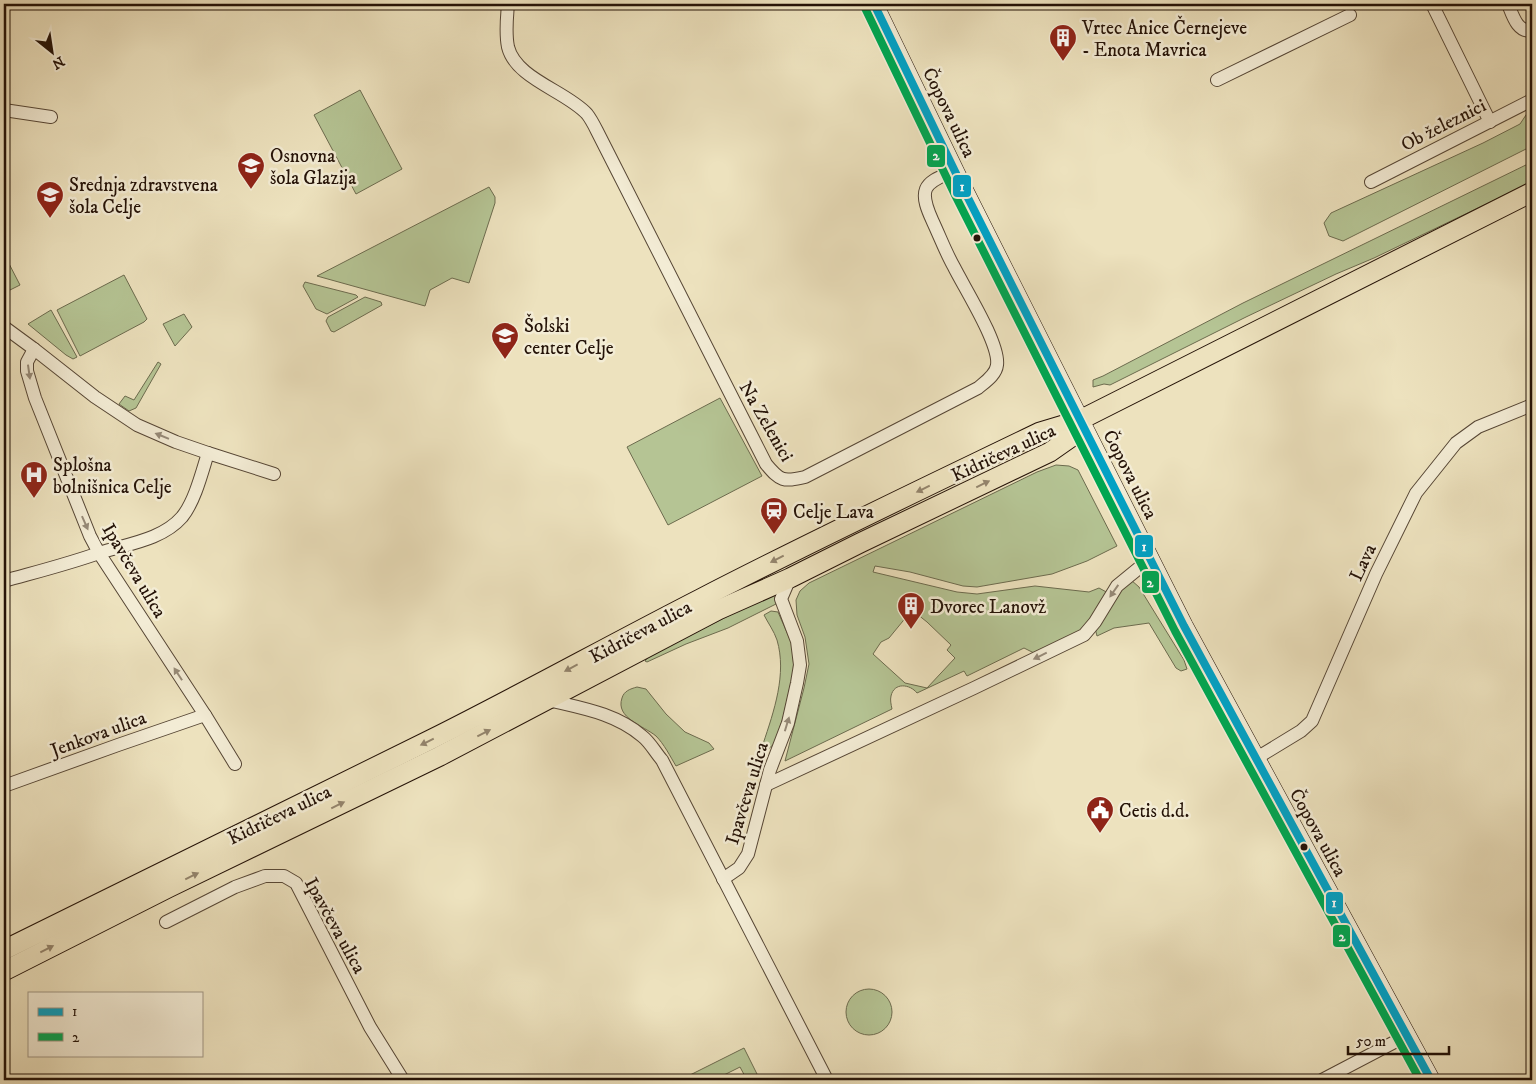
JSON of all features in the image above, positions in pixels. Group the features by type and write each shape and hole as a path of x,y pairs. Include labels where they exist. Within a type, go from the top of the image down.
{"main road":[{"path":"1080,420 1532,192"},
{"name":"Kidričeva ulica","path":"4,971 168,888 440,756 718,610 790,578 1050,452 1070,438 1080,420"},
{"name":"Kidričeva ulica","path":"4,950 432,740 784,556 1040,432 1080,420"}],"street":[{"name":"Na Zelenici","path":"508,4 506,32 508,48 517,63 527,73 574,103 588,115 766,464 776,476 787,481 805,477 978,388 990,378 997,366 997,352 992,339 953,266 925,199 926,188 932,182 955,170"},
{"name":"Čopova ulica","path":"874,4 955,170 1184,626 1431,1080"},
{"path":"882,4 886,28"},
{"path":"1432,4 1490,122"},
{"path":"1508,4 1520,28 1532,31"},
{"path":"1217,80 1350,15"},
{"name":"Ob železnici","path":"1371,182 1532,100"},
{"path":"4,110 51,117"},
{"path":"4,327 122,416 149,431 208,453 274,474"},
{"name":"Ipavčeva ulica","path":"34,349 27,362 27,371 35,398 82,518 99,553 235,764"},
{"name":"Lava","path":"1255,759 1301,731 1312,721 1376,574 1416,493 1456,443 1478,427 1532,405"},
{"path":"4,581 83,559 158,535 170,528 183,516 191,501 208,453"},
{"path":"766,784 1084,635 1095,622 1117,586 1150,559"},
{"name":"Ipavčeva ulica","path":"723,879 739,868 748,854 770,770 788,723 800,665 797,641 781,599 790,578"},
{"path":"548,700 603,713 623,722 643,736 662,760 827,1080"},
{"name":"Jenkova ulica","path":"4,786 205,715"},
{"name":"Ipavčeva ulica","path":"166,922 235,887 266,876 284,876 296,883 370,1027 403,1080"},
{"path":"1322,1080 1406,1036"}],"green space":[{"path":"360,90 402,169 356,194 314,115"},
{"path":"1532,106 1532,146 1343,241 1329,236 1324,223 1331,213 1520,124"},
{"path":"1532,162 1532,182 1246,317 1110,385 1104,384 1093,387 1093,380 1243,303"},
{"path":"489,187 495,197 495,203 469,283 452,278 430,290 425,306 317,276"},
{"path":"4,254 20,285 4,293"},
{"path":"124,275 147,319 80,356 57,310"},
{"path":"305,282 358,297 327,314 316,309 303,286"},
{"path":"365,297 381,302 382,305 334,332 331,331 326,321 328,317"},
{"path":"51,310 77,357 73,359 28,324"},
{"path":"184,314 192,327 175,346 163,324"},
{"path":"158,362 161,364 136,408 129,411 119,404 125,396 134,400"},
{"path":"720,398 762,476 668,525 627,447"},
{"path":"1056,465 1069,466 1078,470 1117,546 1087,561 1052,574 977,587 963,586 910,572 875,566 873,572 957,592 977,594 1035,586 1089,592 1099,588 1110,594 1131,580 1139,587 1184,660 1187,669 1181,671 1176,668 1149,623 1114,628 1097,636 1094,624 1036,654 1024,648 967,676 964,671 917,693 906,686 895,688 891,696 892,709 785,761 809,664 805,637 797,615 796,600 800,591 809,583 1037,472","holes":["912,610 951,645 947,650 955,658 927,688 905,683 873,654 881,642 889,638"]},
{"path":"770,595 775,595 777,598 776,604 728,628 686,644 647,662 645,661 650,655"},
{"path":"771,611 778,612 792,644 794,669 783,718 774,744 767,750 763,744 778,692 781,666 777,640 764,615"},
{"path":"637,687 646,689 666,714 685,732 709,743 714,749 676,766 656,736 632,721 623,711 621,705 624,694"},
{"path":"864,989 874,989 888,999 892,1012 888,1025 882,1031 874,1035 864,1035 850,1025 846,1017 846,1007 856,993"},
{"path":"744,1048 760,1080 747,1080 740,1067 714,1080 680,1080"}],"transit line":[{"name":"1","path":"874,4 964,190 1184,626 1431,1080"},
{"name":"2","path":"865,8 955,195 1175,631 1420,1080"}],"place":[{"name":"Vrtec Anice Černejeve - Enota Mavrica","path":"1063,62"},
{"name":"Osnovna šola Glazija","path":"251,190"},
{"name":"Srednja zdravstvena šola Celje","path":"50,219"},
{"name":"Šolski center Celje","path":"505,360"},
{"name":"Splošna bolnišnica Celje","path":"34,499"},
{"name":"Celje Lava","path":"774,535"},
{"name":"Dvorec Lanovž","path":"911,630"},
{"name":"Cetis d.d.","path":"1100,834"}]}
